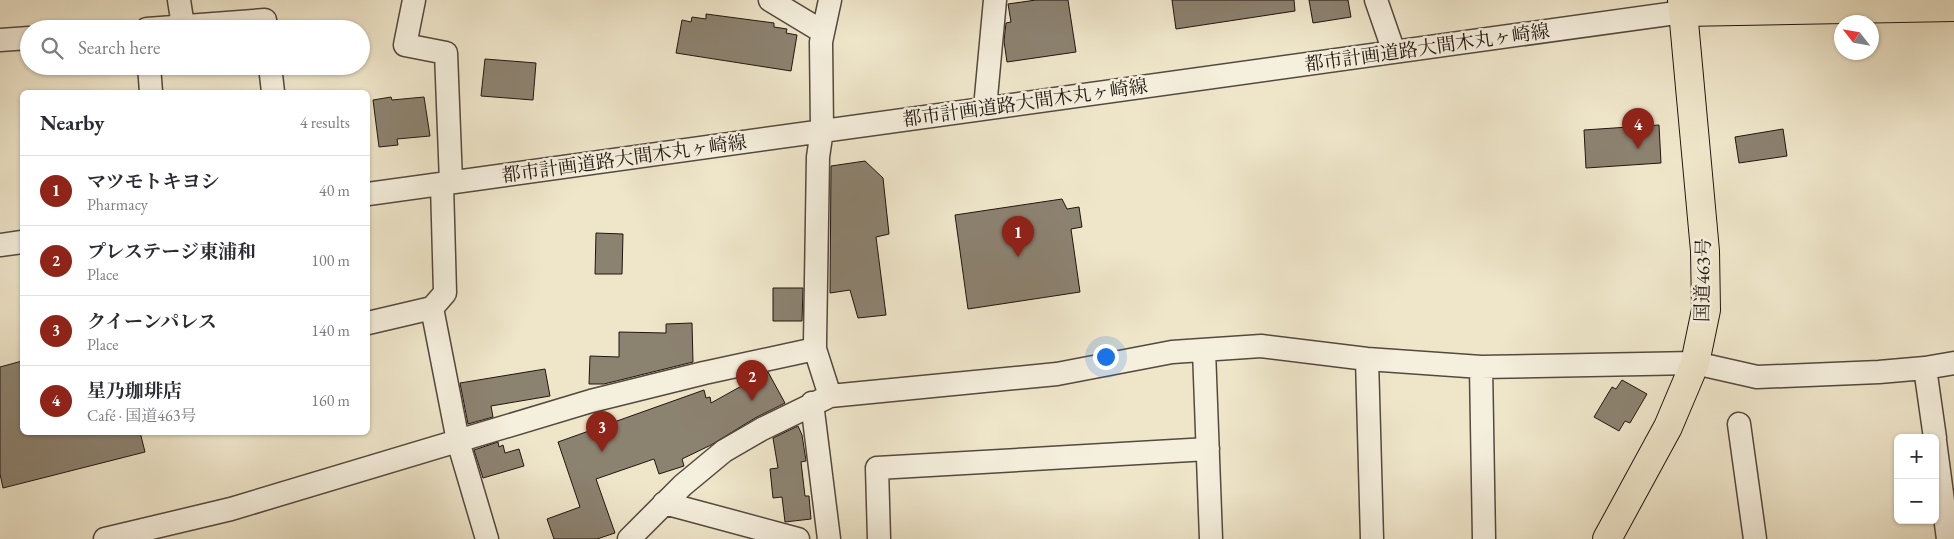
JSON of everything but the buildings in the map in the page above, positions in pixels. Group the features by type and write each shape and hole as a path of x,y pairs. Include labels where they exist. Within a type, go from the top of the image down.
{"main road":[{"path":"1683,6 1954,7"},
{"name":"国道463号","path":"1606,539 1668,427 1695,363 1706,310 1706,251 1683,6"}],"street":[{"path":"179,0 182,20"},
{"path":"370,323 432,308 445,293 447,183 446,53 405,45 414,0"},
{"path":"770,0 822,32"},
{"path":"829,539 821,400 815,349 818,157 822,130 822,32 830,0"},
{"path":"985,108 995,0"},
{"path":"1376,0 1394,52"},
{"name":"都市計画道路大間木丸ヶ崎線","path":"370,194 1394,52 1683,6"},
{"path":"0,40 20,39"},
{"path":"150,75 151,90"},
{"path":"271,75 273,90"},
{"path":"0,245 20,242"},
{"path":"432,308 458,441 487,539"},
{"path":"631,538 698,471 724,451 762,429 821,400 1057,374 1172,352 1261,346 1367,359 1481,367 1695,363 1757,377 1925,368 1954,363"},
{"path":"105,539 232,509 591,401 704,372 815,349"},
{"path":"1204,350 1211,539"},
{"path":"1367,359 1372,539"},
{"path":"1481,367 1484,539"},
{"path":"1925,368 1934,434"},
{"path":"1739,424 1755,539"},
{"path":"879,539 877,468 1208,449"},
{"path":"1939,465 1949,526"},
{"path":"664,503 798,539"}],"place":[{"name":"星乃珈琲店","path":"1638,149"},
{"name":"マツモトキヨシ","path":"1018,257"},
{"name":"プレステージ東浦和","path":"752,401"},
{"name":"クイーンパレス","path":"602,452"}]}
